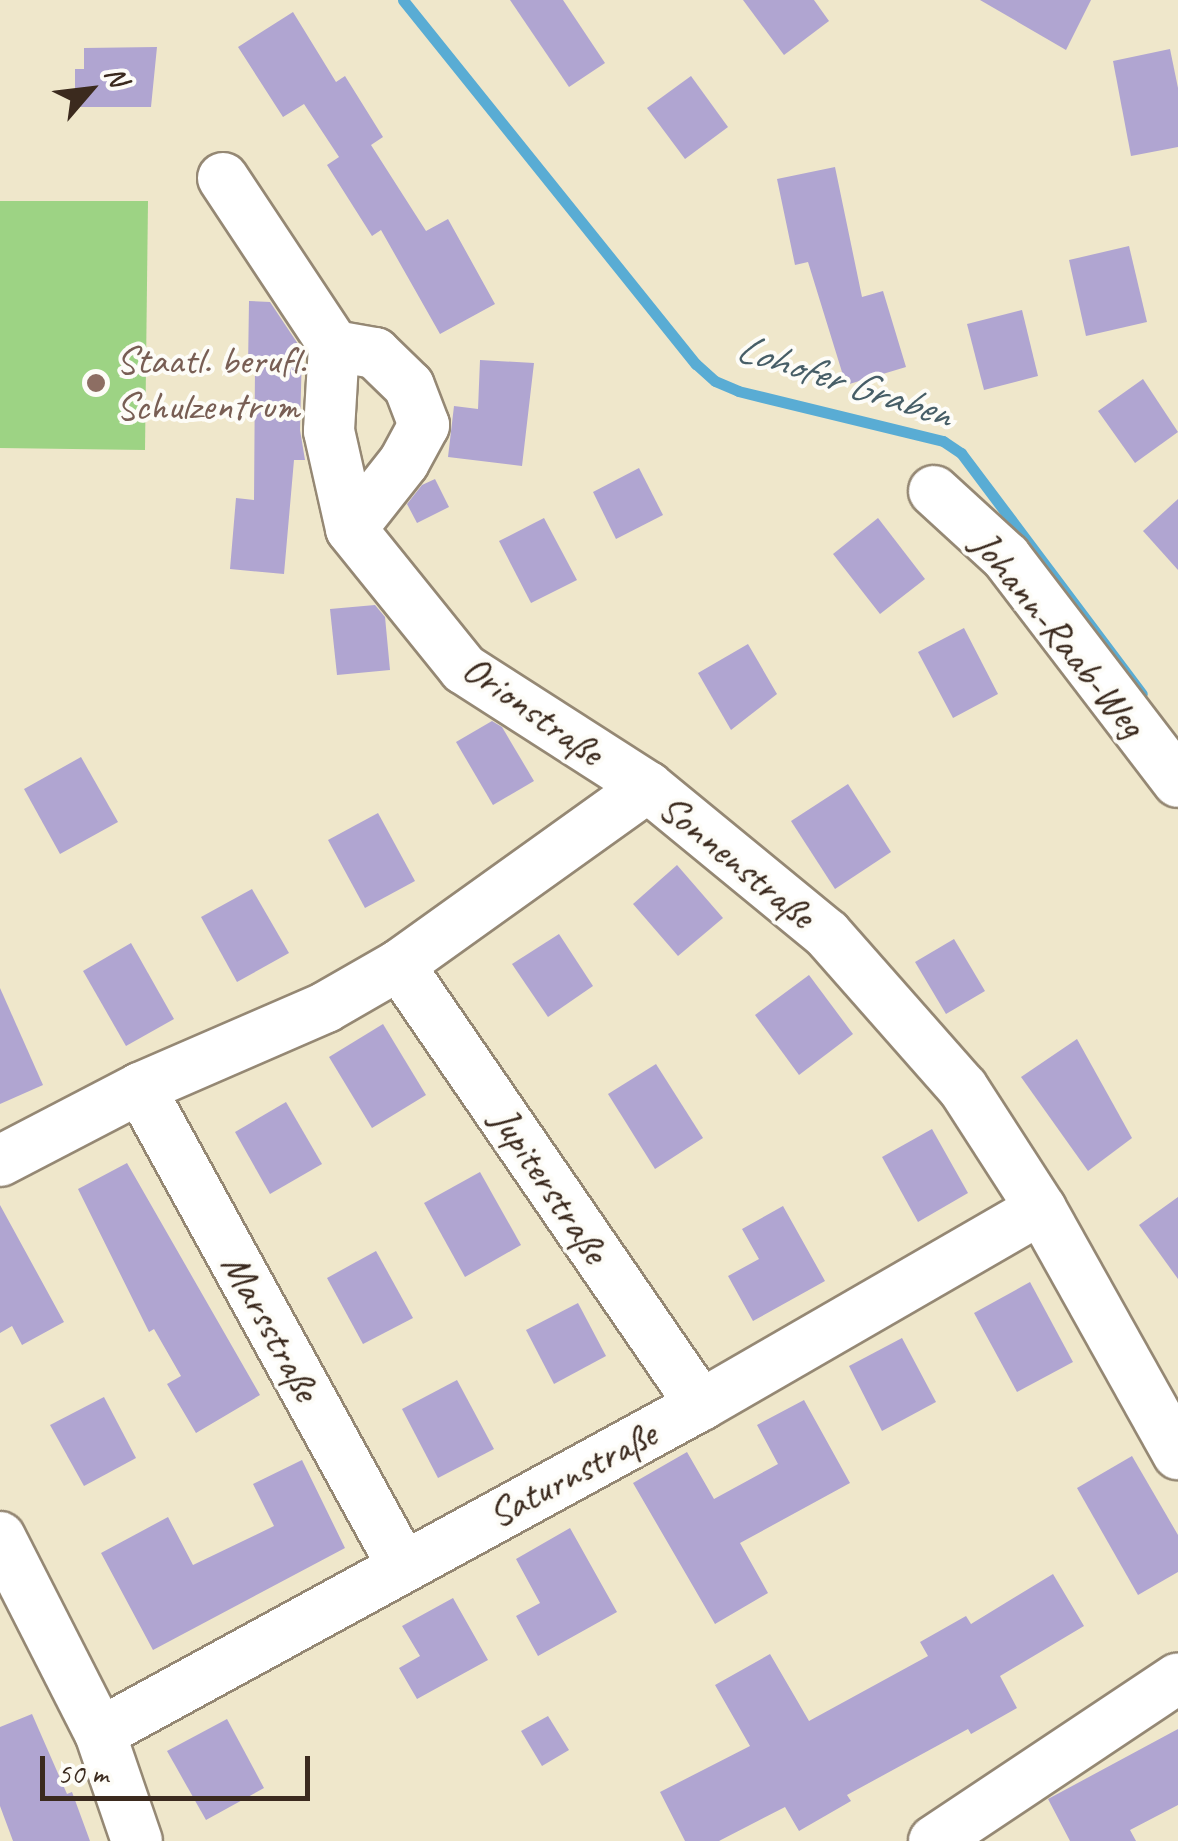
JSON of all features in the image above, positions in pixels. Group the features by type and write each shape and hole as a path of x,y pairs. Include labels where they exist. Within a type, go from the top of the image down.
{"street":[{"path":"223,178 334,346 374,353 409,386 424,425 404,462 352,529"},
{"name":"Orionstraße","path":"334,346 330,431 352,529 464,670 648,788"},
{"name":"Johann-Raab-Weg","path":"934,491 1006,557 1178,782"},
{"name":"Sonnenstraße","path":"0,1161 140,1088 326,1007 399,965 648,788 828,934 963,1088 1041,1209 1178,1454"},
{"name":"Jupiterstraße","path":"399,965 701,1405"},
{"name":"Marsstraße","path":"140,1088 402,1566"},
{"name":"Saturnstraße","path":"100,1733 701,1405 1041,1209"},
{"path":"0,1537 100,1733 137,1841"},
{"path":"934,1841 1178,1678"}],"green space":[{"path":"0,201 148,201 145,450 0,448"}],"building":[{"path":"510,0 563,0 605,63 569,87"},
{"path":"743,0 814,0 829,21 784,55"},
{"path":"980,0 1091,0 1066,50"},
{"path":"293,12 336,82 345,76 383,137 371,145 426,231 448,219 495,304 440,334 381,230 372,236 327,165 339,157 304,104 283,117 238,47"},
{"path":"157,47 151,107 75,107 75,69 84,69 84,48"},
{"path":"1170,49 1178,88 1178,147 1131,156 1113,61"},
{"path":"691,76 728,127 685,159 647,108"},
{"path":"835,167 862,297 883,291 906,367 846,385 808,262 795,265 777,179"},
{"path":"1129,246 1147,322 1086,336 1069,260"},
{"path":"249,301 270,302 302,350 300,430 305,460 294,460 284,574 230,569 236,498 254,500 255,367 248,367"},
{"path":"1022,310 1038,376 984,390 967,324"},
{"path":"480,360 534,363 522,466 448,457 454,406 478,409"},
{"path":"1143,379 1178,432 1135,463 1098,411"},
{"path":"639,468 663,515 616,539 593,492"},
{"path":"435,479 449,507 417,523 407,504 422,485"},
{"path":"1178,499 1178,570 1143,531"},
{"path":"544,518 577,580 531,603 499,541"},
{"path":"878,518 925,579 880,614 833,554"},
{"path":"375,605 385,617 390,670 337,675 330,609"},
{"path":"964,628 998,694 953,718 918,652"},
{"path":"748,644 777,694 731,730 698,673"},
{"path":"492,721 502,727 534,781 493,805 456,742"},
{"path":"81,757 118,822 60,854 24,789"},
{"path":"848,784 891,852 835,889 791,821"},
{"path":"378,813 415,881 365,908 328,840"},
{"path":"677,865 723,918 678,956 633,904"},
{"path":"252,889 289,953 237,982 201,917"},
{"path":"559,934 593,986 548,1017 512,964"},
{"path":"954,939 985,991 946,1014 915,962"},
{"path":"131,943 174,1019 126,1046 83,971"},
{"path":"809,975 853,1034 799,1075 755,1015"},
{"path":"0,988 43,1085 0,1104"},
{"path":"383,1024 426,1095 372,1128 329,1057"},
{"path":"1077,1039 1132,1138 1088,1171 1021,1077"},
{"path":"656,1064 703,1138 655,1169 608,1094"},
{"path":"286,1102 322,1164 270,1194 235,1132"},
{"path":"932,1129 968,1193 918,1222 882,1157"},
{"path":"127,1163 260,1395 196,1433 167,1384 181,1376 154,1329 149,1332 78,1189"},
{"path":"480,1172 521,1245 465,1277 424,1203"},
{"path":"1178,1197 1178,1279 1139,1225"},
{"path":"0,1205 64,1322 22,1345 12,1326 0,1333"},
{"path":"783,1206 825,1281 753,1321 728,1276 759,1259 742,1229"},
{"path":"376,1251 413,1318 363,1344 327,1278"},
{"path":"1030,1282 1073,1362 1017,1392 974,1313"},
{"path":"578,1303 606,1356 554,1384 526,1330"},
{"path":"902,1338 936,1402 882,1431 849,1366"},
{"path":"457,1380 494,1449 438,1478 402,1409"},
{"path":"104,1397 136,1458 84,1486 50,1425"},
{"path":"804,1400 850,1483 740,1543 768,1593 715,1624 633,1483 687,1452 714,1499 778,1464 757,1425"},
{"path":"1132,1456 1178,1535 1178,1572 1138,1595 1077,1488"},
{"path":"302,1460 345,1548 153,1650 101,1553 168,1517 193,1565 274,1526 253,1484"},
{"path":"570,1528 617,1612 538,1656 516,1616 540,1603 516,1559"},
{"path":"1053,1574 1084,1626 1000,1676 1017,1708 971,1734 968,1729 847,1795 851,1801 799,1831 785,1807 719,1841 685,1841 660,1792 750,1746 715,1685 770,1654 809,1721 928,1656 920,1642 966,1616 971,1624"},
{"path":"453,1598 488,1660 417,1699 399,1668 420,1656 402,1626"},
{"path":"32,1714 67,1794 72,1792 90,1841 13,1841 0,1806 0,1727"},
{"path":"548,1716 569,1750 542,1766 521,1731"},
{"path":"227,1719 264,1788 206,1820 167,1751"},
{"path":"1178,1729 1178,1805 1130,1830 1136,1841 1070,1841 1048,1799"}],"waterway":[{"name":"Lohofer Graben","path":"403,0 696,364 715,381 738,391 943,441 961,453 1142,694"}],"place":[{"name":"Staatl. berufl. Schulzentrum","path":"96,383"}]}
